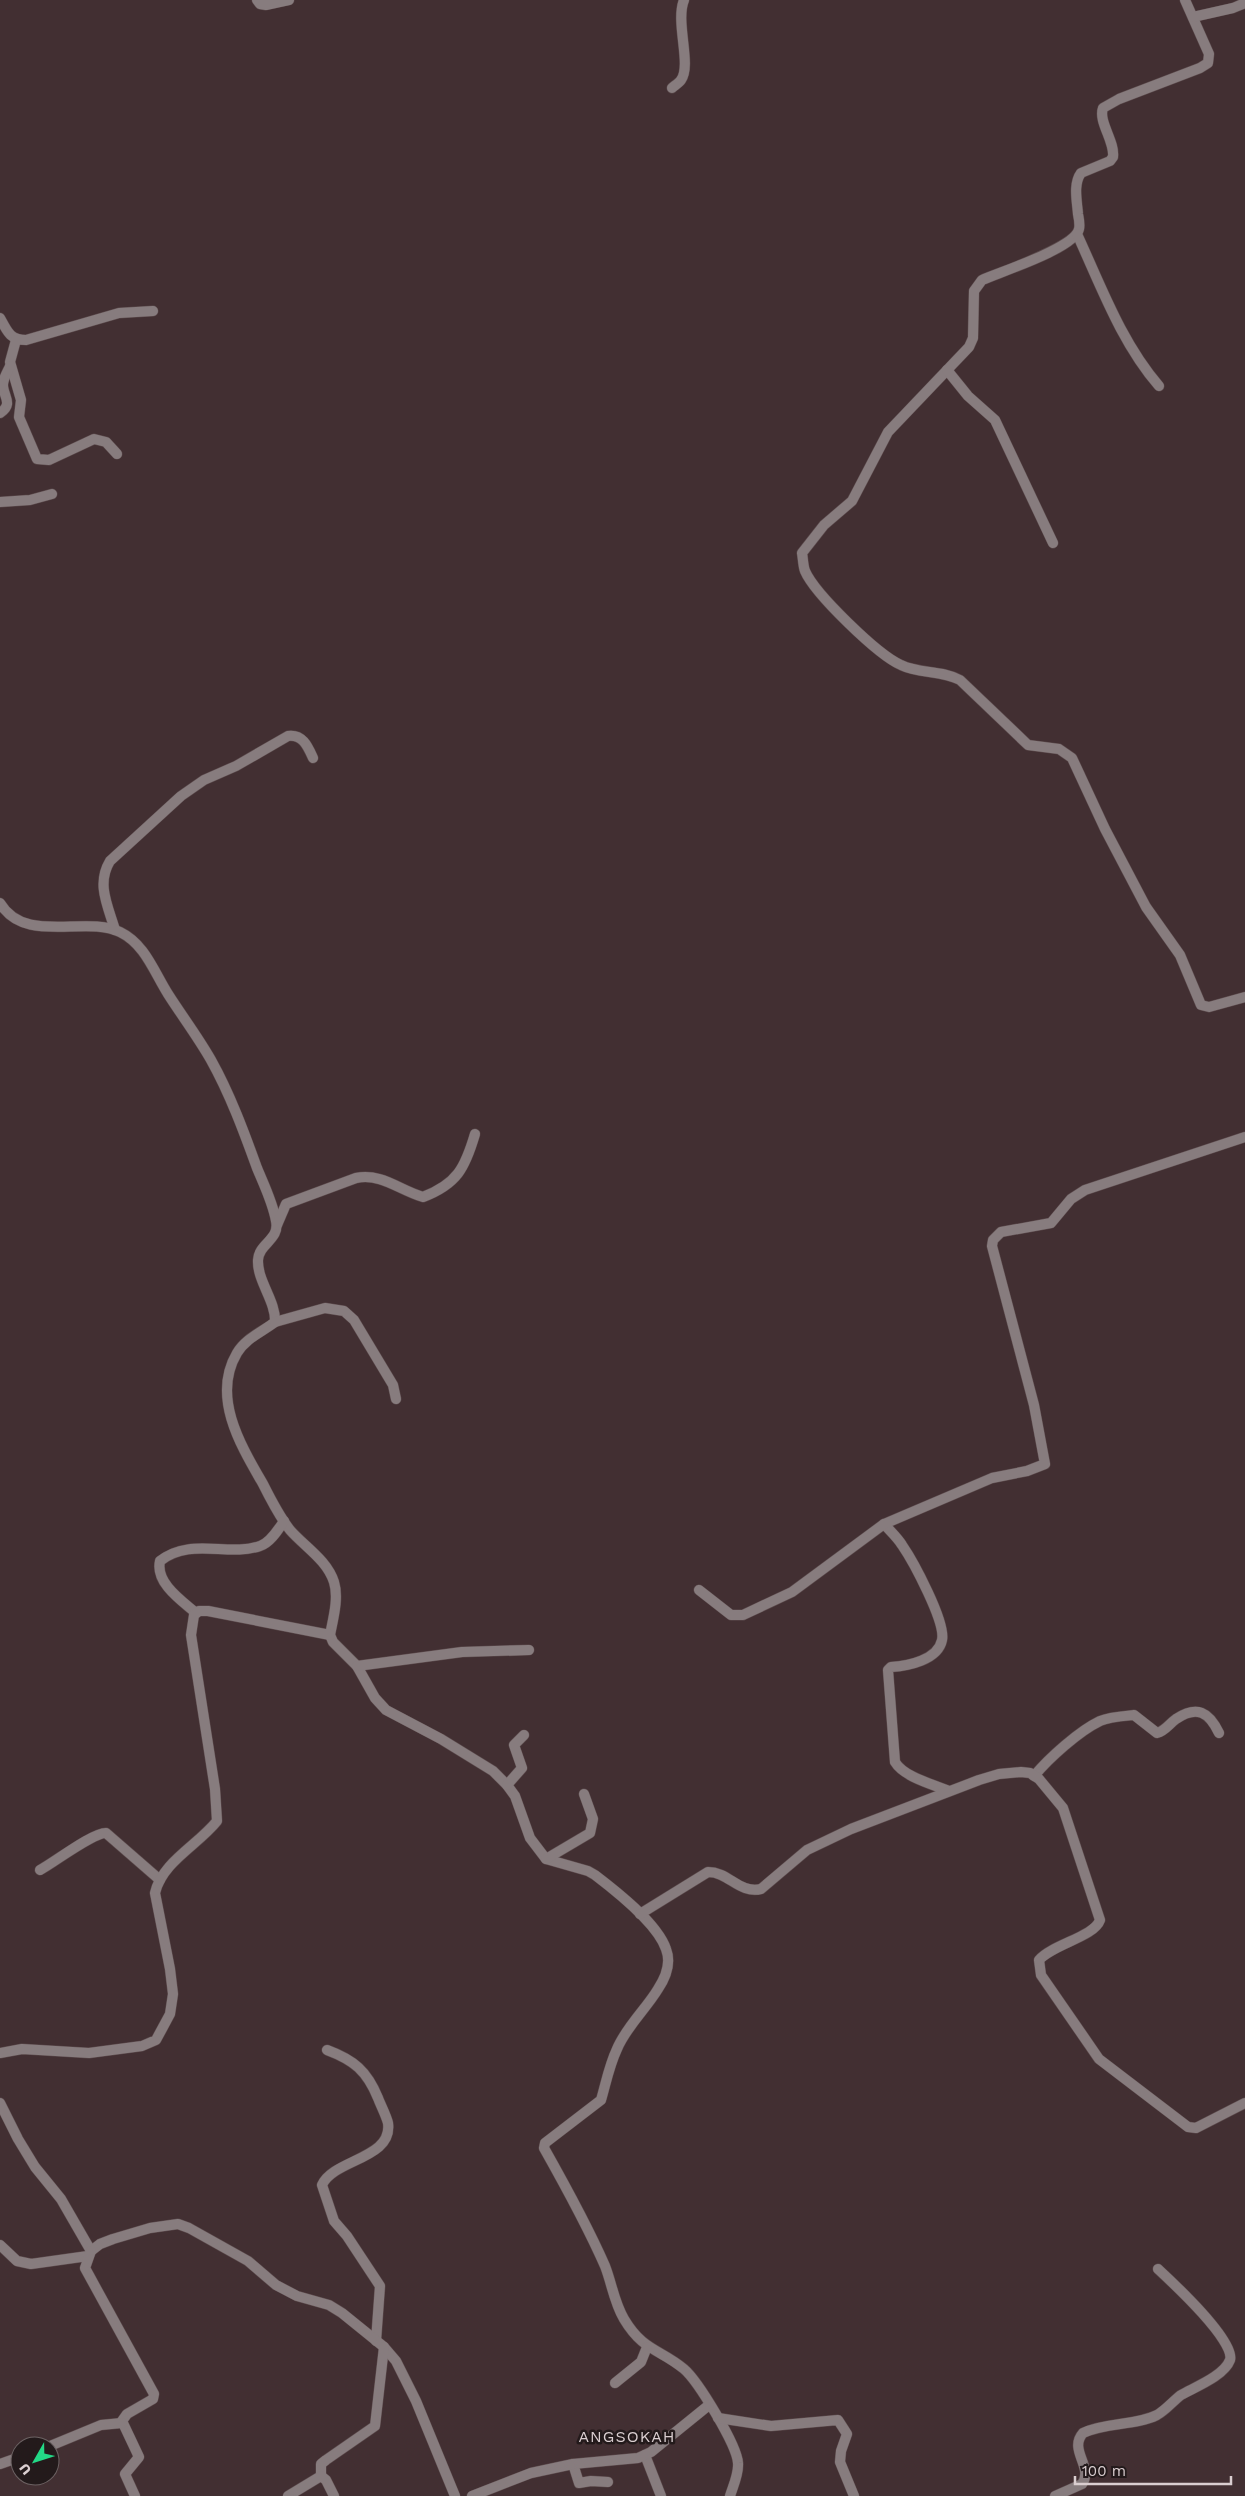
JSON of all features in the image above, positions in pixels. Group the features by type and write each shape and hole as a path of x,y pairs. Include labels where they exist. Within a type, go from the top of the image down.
{"street":[{"path":"257,0 260,4 266,5 289,0"},
{"path":"672,88 681,80 685,67 681,22 684,0"},
{"path":"1185,0 1209,54 1208,63 1193,71 1119,99 1102,110 1103,120 1113,145 1113,157 1110,161 1081,173 1078,177 1076,198 1079,229 1077,234 1058,249 982,280 977,284 974,291 973,338 969,347 888,432 852,501 824,525 804,548 802,553 805,570 818,590 854,627 898,664 956,678 966,685 1028,745 1059,749 1072,758 1105,829 1146,907 1180,955 1201,1005 1209,1007 1245,997"},
{"path":"1192,18 1233,8 1245,3"},
{"path":"1077,234 1127,343 1141,366 1159,386"},
{"path":"0,318 11,337 16,340 26,340 119,313 153,311"},
{"path":"0,413 5,410 8,403 3,384 10,366 12,348 16,340"},
{"path":"10,366 21,400 19,417 37,459 49,460 94,439 106,442 117,454"},
{"path":"947,370 968,396 995,420 1053,543"},
{"path":"0,502 30,500 52,494"},
{"path":"115,930 102,888 105,869 110,861 176,801 204,780 236,766 288,736 297,736 302,739 313,758"},
{"path":"0,903 7,911 33,925 115,930 131,940 148,959 212,1061 253,1157 277,1225"},
{"path":"275,1322 258,1262 260,1251 276,1234 277,1225 286,1204 340,1182 365,1176 386,1180 423,1197 449,1184 461,1170 475,1134"},
{"path":"699,1590 731,1615 738,1616 792,1592 884,1524 992,1478 1027,1471 1045,1464 1034,1405 992,1246 996,1235 1001,1232 1052,1223 1071,1199 1085,1190 1245,1137"},
{"path":"396,1399 393,1384 354,1320 344,1310 325,1308 275,1322 248,1340 241,1348 232,1364 227,1381 230,1412 238,1440 284,1521 320,1559 334,1581 335,1598 330,1635 334,1642 357,1666 375,1698 386,1710 441,1739 493,1771 513,1791 530,1838 546,1859 588,1870 640,1914 657,1933 666,1948 668,1962 665,1976 617,2049 603,2086 601,2100 545,2143 544,2148 575,2203 605,2266 618,2309 632,2330 647,2347 684,2370 694,2380 718,2418 736,2452 738,2470 730,2496"},
{"path":"196,1613 163,1580 159,1568 160,1561 182,1550 258,1547 273,1537 284,1521"},
{"path":"884,1524 901,1543 916,1569 936,1611 943,1639 940,1646 922,1661 907,1666 891,1666 888,1670 895,1762 898,1768 949,1791"},
{"path":"196,1613 208,1611 225,1613 330,1635"},
{"path":"0,2052 22,2049 89,2053 142,2046 156,2040 172,2005 170,1969 155,1893 160,1880 169,1868 217,1822 215,1789 191,1635 192,1620 196,1613"},
{"path":"357,1666 462,1652 529,1650"},
{"path":"1034,1776 1061,1749 1098,1722 1106,1719 1134,1716 1157,1733 1178,1718 1204,1712 1212,1719 1220,1733"},
{"path":"507,1784 522,1768 514,1745 524,1735"},
{"path":"640,1914 708,1872 725,1875 740,1887 753,1891 760,1890 807,1850 851,1829 999,1774 1021,1772 1034,1776 1056,1798 1068,1818 1100,1920 1098,1925 1089,1932 1046,1952 1039,1960 1041,1975 1099,2059 1188,2127 1196,2128 1245,2104"},
{"path":"546,1859 590,1833 593,1819 584,1794"},
{"path":"40,1870 67,1855 89,1838 106,1833 160,1880"},
{"path":"321,2476 321,2464 374,2426 380,2344 380,2286 351,2241 334,2221 322,2185 329,2174 375,2151 386,2138 388,2124 376,2094 358,2064 327,2050"},
{"path":"0,2103 18,2139 62,2199 89,2254"},
{"path":"135,2496 126,2474 139,2458 122,2423 126,2414 153,2399 154,2394 85,2268 89,2254 100,2244 168,2224 184,2226 248,2260 276,2285 296,2296 329,2305 380,2344 396,2362 409,2384 454,2496"},
{"path":"0,2244 17,2261 31,2264 89,2254"},
{"path":"1055,2496 1082,2484 1085,2480 1085,2466 1078,2453 1078,2444 1083,2433 1158,2415 1178,2397 1218,2373 1230,2359 1231,2352 1226,2343 1194,2303 1158,2268"},
{"path":"615,2383 641,2362 647,2347"},
{"path":"472,2496 511,2480 572,2464 626,2461 645,2455 709,2405"},
{"path":"718,2418 771,2426 838,2420 846,2434 840,2451 840,2462 854,2496"},
{"path":"60,2442 101,2425 122,2423"},
{"path":"720,2438 736,2452"},
{"path":"645,2455 661,2496"},
{"path":"572,2464 579,2483 591,2481 608,2482"},
{"path":"288,2496 321,2476"},
{"path":"321,2476 326,2480 334,2496"}],"district":[{"name":"ANGSOKAH","path":"627,2436"}]}
